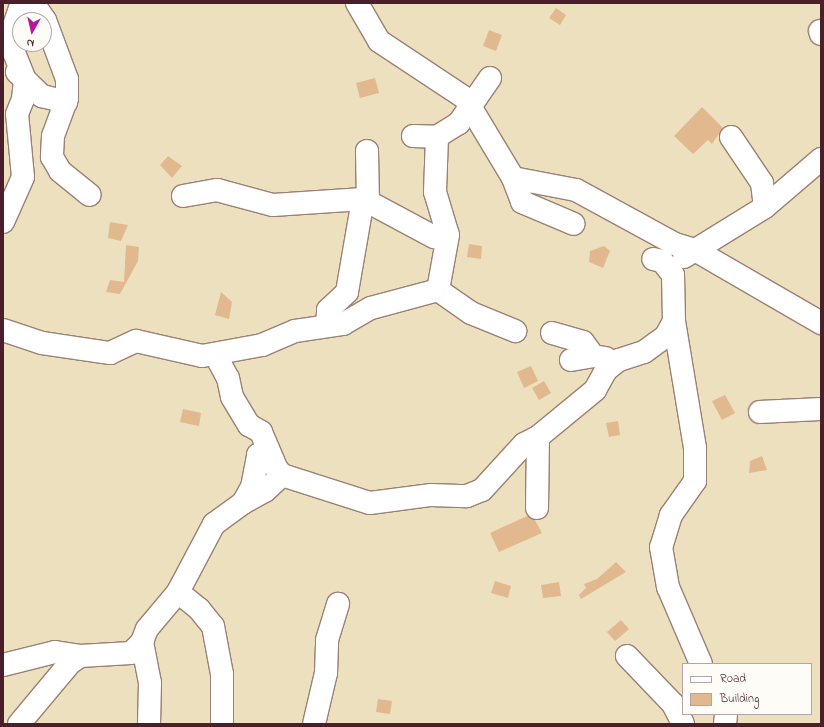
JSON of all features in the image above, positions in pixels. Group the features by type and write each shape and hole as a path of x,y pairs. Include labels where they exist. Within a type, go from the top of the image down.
{"street":[{"path":"3,222 23,177 11,156 17,114 23,99 25,80 9,40 22,3"},
{"path":"33,3 45,20 67,79 66,102 53,136 52,157 60,171"},
{"path":"357,3 379,41 442,80 465,98 470,109 520,179 537,210 574,224"},
{"path":"3,58 42,96 66,102"},
{"path":"413,136 437,137 459,123 490,78"},
{"path":"437,137 435,192 448,234 438,290"},
{"path":"731,137 762,183 765,207"},
{"path":"327,326 328,310 347,292 366,201 367,151"},
{"path":"11,156 37,159 60,171 90,195"},
{"path":"701,663 668,587 661,547 671,515 695,481 695,448 674,321 673,275 660,263 695,250 765,207 821,160"},
{"path":"520,179 576,190 675,244 695,250 821,323"},
{"path":"183,196 217,190 273,205 366,201 434,237"},
{"path":"3,330 42,343 110,353 136,341 202,356 262,345 295,331 343,324 371,308 438,290 471,313 516,331"},
{"path":"215,354 228,378 232,397 249,425 261,432 282,475 370,503 432,495 467,496 482,490 524,444 538,437 595,390 606,370 619,360 644,352 666,336 674,321"},
{"path":"552,333 583,342 593,356"},
{"path":"571,360 593,356 619,360"},
{"path":"760,412 821,409"},
{"path":"537,508 538,437"},
{"path":"242,503 252,487 258,455 268,449"},
{"path":"3,665 55,652 80,656 132,653 142,642 147,629 178,592 214,524 242,503 265,491 282,475"},
{"path":"178,592 199,608 213,626 222,674 222,724"},
{"path":"314,724 326,674 327,640 338,604"},
{"path":"142,642 150,682 149,724"},
{"path":"19,724 70,662 80,656"},
{"path":"627,656 674,704 683,724"}],"building":[{"path":"556,8 566,15 560,25 549,18"},
{"path":"489,30 502,35 496,51 483,46"},
{"path":"375,78 379,93 360,98 356,83"},
{"path":"702,107 723,128 712,144 708,140 693,154 674,136"},
{"path":"168,156 182,166 172,178 160,165"},
{"path":"110,222 128,225 121,241 108,238"},
{"path":"469,244 482,246 481,259 467,257"},
{"path":"126,245 139,247 138,261 120,294 106,292 110,280 124,282"},
{"path":"604,246 610,251 603,268 589,262 590,251"},
{"path":"221,292 232,302 229,319 215,315"},
{"path":"531,366 538,381 524,388 517,372"},
{"path":"544,381 551,393 539,400 532,388"},
{"path":"725,395 735,413 722,420 712,401"},
{"path":"183,409 201,413 199,426 180,422"},
{"path":"618,421 620,435 609,437 606,423"},
{"path":"762,456 767,470 749,473 750,461"},
{"path":"527,516 535,520 542,533 499,552 490,533"},
{"path":"616,562 626,572 581,599 579,595 586,588 584,584 597,579"},
{"path":"495,581 511,586 508,598 491,593"},
{"path":"559,582 561,596 543,598 541,585"},
{"path":"621,620 629,629 615,641 607,632"},
{"path":"378,699 392,701 390,714 376,712"}]}
